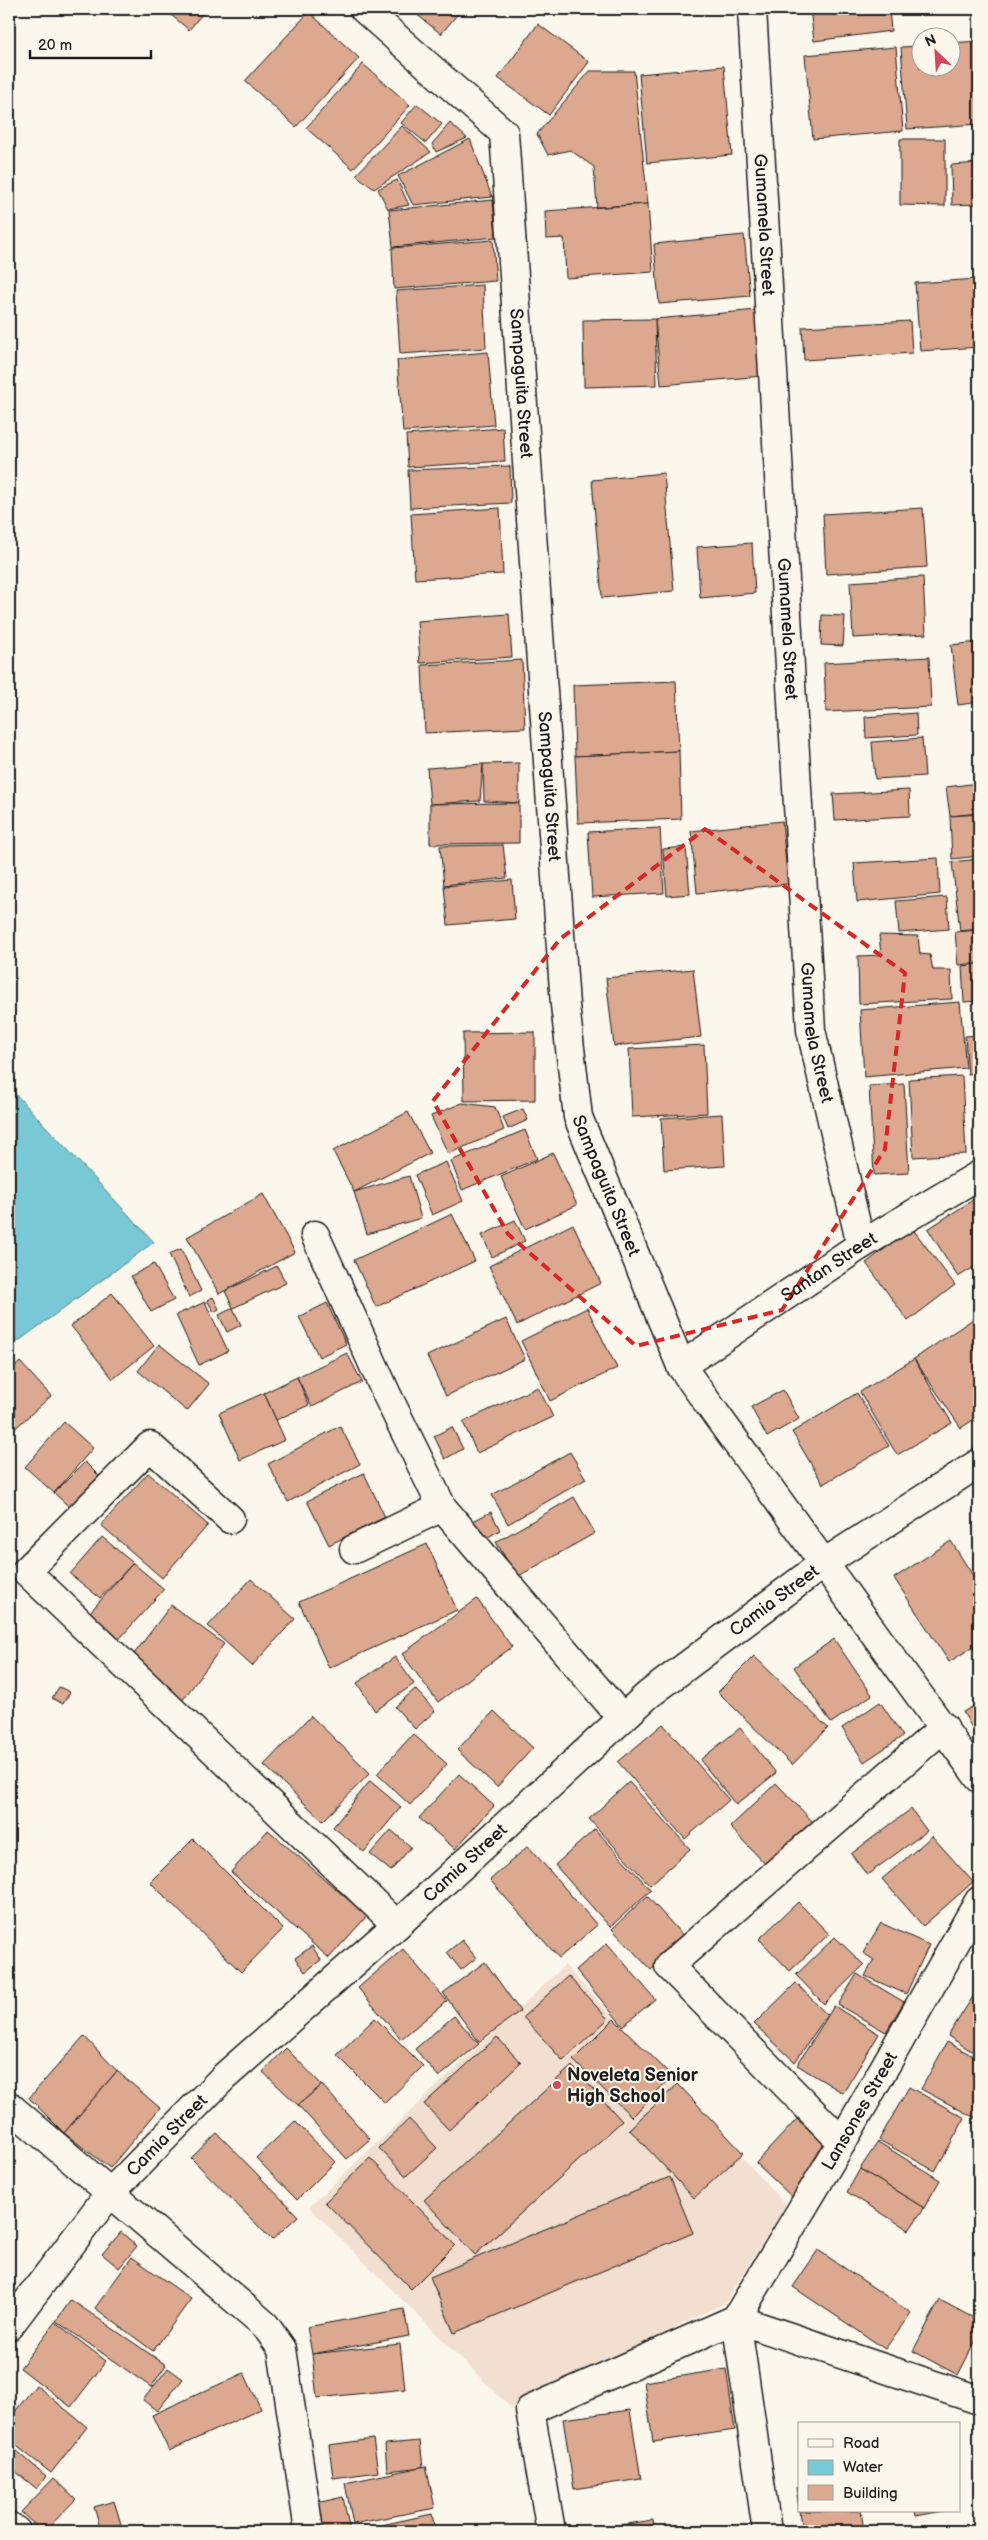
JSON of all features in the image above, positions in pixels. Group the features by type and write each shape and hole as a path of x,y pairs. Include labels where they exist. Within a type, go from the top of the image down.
{"street":[{"name":"Sampaguita Street","path":"364,9 504,133 565,1005 578,1117 681,1366 944,1727 979,1778"},
{"name":"Gumamela Street","path":"752,9 811,1030 861,1244"},
{"name":"Santan Street","path":"681,1366 861,1244 979,1175"},
{"path":"315,1236 387,1395 442,1507 622,1718"},
{"path":"230,1519 150,1446 26,1570 398,1925"},
{"name":"Camia Street","path":"9,2326 109,2194 225,2076 398,1925 622,1718 648,1695 824,1563 979,1463"},
{"path":"354,1549 442,1507"},
{"path":"842,2142 668,1966 944,1727"},
{"name":"Lansones Street","path":"736,2319 842,2142 979,1900"},
{"path":"9,2106 109,2194 265,2325 282,2349 309,2531"},
{"path":"736,2319 767,2531"},
{"path":"550,2531 530,2410 736,2319 979,2400"},
{"path":"9,2526 16,2531"}],"highlighted area":[{"path":"705,829 905,973 885,1149 782,1310 636,1346 508,1234 433,1101 560,939"}],"shaded area":[{"name":"Noveleta Senior High School","path":"565,1965 786,2205 725,2303 511,2408 309,2207"}],"water":[{"path":"9,1087 154,1242 9,1348"}],"building":[{"path":"164,9 206,9 189,30"},
{"path":"410,9 462,9 441,34"},
{"path":"810,9 889,9 891,31 814,41"},
{"path":"309,12 359,58 296,127 245,81"},
{"path":"538,24 589,62 549,115 498,78"},
{"path":"979,41 979,124 907,129 901,47 910,47 910,78 960,78 960,42"},
{"path":"896,47 903,131 813,139 805,55"},
{"path":"363,64 410,105 353,169 306,128"},
{"path":"724,66 732,155 647,163 639,74"},
{"path":"590,71 634,71 648,204 597,207 594,167 570,150 548,155 537,134"},
{"path":"417,104 442,124 426,143 401,123"},
{"path":"450,123 467,138 436,152 432,144"},
{"path":"402,126 431,152 374,189 356,175"},
{"path":"975,130 979,130 979,158 974,158"},
{"path":"470,139 492,197 413,205 398,176"},
{"path":"900,139 945,139 945,206 900,205"},
{"path":"979,163 979,204 952,205 951,165"},
{"path":"397,180 409,205 388,209 378,189"},
{"path":"493,200 496,237 393,247 389,210"},
{"path":"648,204 653,272 566,278 564,238 546,239 545,211"},
{"path":"744,235 750,296 659,304 654,244"},
{"path":"493,240 496,281 394,289 392,248"},
{"path":"979,279 979,347 920,351 915,283"},
{"path":"483,285 486,348 400,354 396,291"},
{"path":"758,310 763,376 661,385 655,319"},
{"path":"655,319 657,385 584,387 583,320"},
{"path":"910,321 912,353 804,360 802,327"},
{"path":"488,352 494,425 403,432 397,360"},
{"path":"503,428 505,461 408,467 406,435"},
{"path":"510,466 511,503 410,508 408,470"},
{"path":"664,473 674,591 602,598 592,480"},
{"path":"500,508 503,574 415,579 411,514"},
{"path":"923,508 927,567 826,574 823,514"},
{"path":"752,543 755,593 700,598 697,547"},
{"path":"923,577 926,634 853,638 850,582"},
{"path":"509,614 512,657 420,663 417,621"},
{"path":"822,615 845,616 843,646 821,645"},
{"path":"979,642 979,702 958,705 951,645"},
{"path":"929,657 931,707 826,712 824,663"},
{"path":"522,660 525,728 425,733 422,665"},
{"path":"676,681 679,751 575,756 573,685"},
{"path":"916,713 917,735 866,738 865,717"},
{"path":"922,738 925,776 875,779 872,742"},
{"path":"679,751 681,819 578,823 575,756"},
{"path":"519,763 519,803 484,801 483,764"},
{"path":"483,764 480,801 430,804 427,768"},
{"path":"979,783 979,813 950,816 946,787"},
{"path":"909,790 910,816 835,820 833,794"},
{"path":"519,803 519,843 430,844 430,804"},
{"path":"979,814 979,856 952,859 950,816"},
{"path":"782,821 788,884 697,893 691,831"},
{"path":"660,828 664,893 592,897 588,832"},
{"path":"503,845 507,878 444,885 440,846"},
{"path":"686,847 690,894 667,896 663,849"},
{"path":"938,858 940,894 857,902 854,863"},
{"path":"979,859 979,929 960,931 952,862"},
{"path":"512,880 515,919 448,925 444,886"},
{"path":"947,897 949,929 899,933 896,901"},
{"path":"979,930 979,963 958,965 955,932"},
{"path":"879,935 918,936 920,954 930,955 933,970 951,970 952,999 859,1004 858,956 881,955"},
{"path":"979,964 979,1001 964,1002 962,966"},
{"path":"693,969 701,1037 614,1046 606,978"},
{"path":"960,1002 966,1068 864,1077 860,1010"},
{"path":"535,1032 535,1100 464,1101 463,1033"},
{"path":"979,1035 979,1073 968,1074 965,1036"},
{"path":"704,1045 707,1113 632,1117 629,1049"},
{"path":"962,1076 966,1154 913,1157 909,1079"},
{"path":"904,1084 909,1173 874,1175 869,1086"},
{"path":"462,1103 495,1107 504,1130 448,1154 431,1116"},
{"path":"523,1109 528,1120 508,1129 503,1117"},
{"path":"408,1112 430,1153 354,1192 333,1151"},
{"path":"722,1114 725,1166 664,1170 661,1118"},
{"path":"525,1130 537,1159 462,1190 451,1161"},
{"path":"553,1153 577,1205 525,1229 501,1177"},
{"path":"446,1162 463,1201 432,1215 415,1175"},
{"path":"409,1176 421,1218 367,1234 354,1192"},
{"path":"263,1194 295,1252 219,1294 187,1237"},
{"path":"979,1196 979,1264 958,1277 928,1229"},
{"path":"452,1214 475,1261 376,1307 354,1260"},
{"path":"515,1220 525,1241 492,1257 482,1235"},
{"path":"573,1224 601,1283 517,1325 489,1266"},
{"path":"912,1228 955,1285 908,1321 866,1263"},
{"path":"181,1249 201,1291 189,1297 169,1254"},
{"path":"154,1264 174,1300 151,1312 131,1276"},
{"path":"277,1266 286,1283 233,1308 225,1291"},
{"path":"112,1293 154,1346 113,1379 71,1326"},
{"path":"213,1297 219,1309 214,1312 207,1300"},
{"path":"205,1302 228,1351 199,1365 176,1315"},
{"path":"327,1303 346,1344 319,1357 299,1317"},
{"path":"233,1308 241,1325 227,1332 219,1315"},
{"path":"587,1308 617,1368 550,1401 521,1341"},
{"path":"979,1315 979,1416 961,1428 914,1359"},
{"path":"506,1319 525,1359 446,1396 427,1356"},
{"path":"159,1344 209,1384 187,1411 138,1371"},
{"path":"347,1353 362,1382 312,1407 297,1377"},
{"path":"914,1359 952,1423 897,1455 860,1392"},
{"path":"20,1362 51,1396 9,1434 9,1372"},
{"path":"297,1377 309,1405 276,1420 264,1393"},
{"path":"538,1387 553,1417 477,1453 463,1422"},
{"path":"783,1390 799,1419 767,1437 751,1407"},
{"path":"264,1393 285,1440 240,1460 219,1413"},
{"path":"857,1393 889,1446 823,1484 792,1432"},
{"path":"64,1422 93,1448 54,1493 25,1467"},
{"path":"340,1426 360,1464 288,1502 268,1464"},
{"path":"452,1427 463,1449 445,1459 434,1436"},
{"path":"570,1452 586,1479 508,1524 492,1495"},
{"path":"85,1462 107,1484 77,1514 54,1493"},
{"path":"148,1473 208,1525 162,1578 101,1525"},
{"path":"364,1473 385,1517 329,1545 307,1501"},
{"path":"574,1497 595,1533 517,1577 496,1542"},
{"path":"491,1512 500,1530 483,1540 473,1521"},
{"path":"102,1537 133,1563 100,1598 70,1574"},
{"path":"951,1541 979,1585 979,1643 949,1662 894,1578"},
{"path":"427,1544 457,1610 329,1668 299,1602"},
{"path":"133,1563 164,1589 114,1645 84,1619"},
{"path":"251,1579 295,1619 252,1666 208,1626"},
{"path":"477,1599 512,1647 438,1702 402,1654"},
{"path":"171,1605 224,1644 182,1701 128,1662"},
{"path":"834,1639 872,1695 831,1723 794,1667"},
{"path":"754,1656 828,1728 792,1765 718,1692"},
{"path":"395,1657 414,1684 375,1711 357,1683"},
{"path":"59,1687 70,1692 63,1704 52,1698"},
{"path":"415,1689 435,1711 415,1729 395,1707"},
{"path":"880,1702 903,1736 864,1762 842,1728"},
{"path":"979,1703 979,1740 963,1712"},
{"path":"494,1711 533,1748 497,1787 457,1750"},
{"path":"311,1716 370,1773 323,1821 264,1765"},
{"path":"663,1724 729,1800 685,1839 618,1762"},
{"path":"740,1728 776,1773 736,1805 700,1760"},
{"path":"413,1734 447,1764 410,1805 377,1774"},
{"path":"459,1774 494,1806 455,1849 419,1818"},
{"path":"370,1781 401,1807 364,1852 333,1827"},
{"path":"629,1782 690,1849 650,1885 589,1819"},
{"path":"776,1783 815,1824 769,1868 730,1827"},
{"path":"911,1809 927,1831 867,1875 851,1854"},
{"path":"595,1829 651,1890 610,1927 555,1865"},
{"path":"268,1830 367,1916 329,1958 231,1872"},
{"path":"391,1830 411,1847 391,1871 370,1854"},
{"path":"932,1836 973,1882 923,1926 882,1879"},
{"path":"193,1839 283,1929 241,1972 150,1882"},
{"path":"528,1846 597,1925 559,1958 490,1880"},
{"path":"647,1896 685,1938 651,1970 612,1929"},
{"path":"798,1902 829,1934 790,1971 759,1939"},
{"path":"881,1923 929,1945 906,1994 865,1976 874,1960 863,1953"},
{"path":"835,1937 864,1965 824,2004 796,1975"},
{"path":"462,1940 476,1958 461,1970 447,1952"},
{"path":"607,1943 655,1999 623,2026 576,1970"},
{"path":"312,1946 321,1960 305,1972 295,1958"},
{"path":"403,1949 447,2001 401,2039 358,1988"},
{"path":"485,1962 520,2011 479,2042 443,1993"},
{"path":"857,1974 904,2002 886,2032 838,2005"},
{"path":"568,1976 608,2019 563,2061 523,2017"},
{"path":"796,1983 827,2015 795,2062 754,2024"},
{"path":"979,1987 979,2056 948,2036"},
{"path":"834,2006 879,2034 843,2093 797,2065"},
{"path":"454,2016 479,2044 439,2077 415,2049"},
{"path":"375,2018 423,2066 385,2103 337,2055"},
{"path":"614,2019 672,2076 632,2117 573,2060"},
{"path":"84,2036 117,2071 64,2133 29,2098"},
{"path":"497,2037 521,2063 449,2130 424,2104"},
{"path":"947,2042 979,2059 979,2116 977,2119 921,2089"},
{"path":"286,2048 322,2085 298,2105 263,2072"},
{"path":"572,2066 622,2121 475,2255 424,2200"},
{"path":"117,2071 160,2108 110,2168 64,2133"},
{"path":"678,2084 743,2153 694,2198 629,2129"},
{"path":"322,2085 370,2139 347,2159 298,2105"},
{"path":"909,2087 965,2118 935,2171 879,2140"},
{"path":"409,2119 437,2148 406,2176 379,2148"},
{"path":"797,2119 834,2152 792,2197 756,2163"},
{"path":"295,2121 335,2162 297,2200 256,2158"},
{"path":"217,2133 298,2216 272,2240 191,2158"},
{"path":"878,2142 940,2180 924,2208 860,2169"},
{"path":"370,2158 455,2245 411,2289 325,2202"},
{"path":"860,2169 924,2208 909,2230 847,2192"},
{"path":"670,2177 693,2233 454,2333 430,2277"},
{"path":"121,2232 137,2246 119,2268 102,2254"},
{"path":"818,2250 911,2313 885,2349 793,2287"},
{"path":"132,2257 191,2299 153,2351 95,2308"},
{"path":"71,2300 166,2365 151,2387 56,2321"},
{"path":"940,2300 979,2321 979,2334 958,2375 913,2351"},
{"path":"404,2309 409,2336 312,2354 307,2327"},
{"path":"55,2322 106,2361 71,2407 20,2368"},
{"path":"400,2344 405,2389 317,2398 312,2354"},
{"path":"168,2368 183,2379 157,2411 143,2400"},
{"path":"726,2369 735,2430 653,2442 644,2382"},
{"path":"244,2373 261,2409 169,2451 152,2415"},
{"path":"36,2385 87,2427 51,2473 9,2440 9,2419"},
{"path":"630,2410 641,2479 574,2489 563,2419"},
{"path":"373,2439 378,2472 333,2478 329,2445"},
{"path":"420,2441 423,2467 387,2471 385,2444"},
{"path":"9,2444 46,2476 37,2489 9,2466"},
{"path":"426,2466 435,2508 353,2524 345,2483"},
{"path":"54,2478 76,2499 45,2531 41,2531 21,2512"},
{"path":"343,2497 350,2531 322,2531 317,2503"},
{"path":"114,2501 121,2524 101,2531 94,2507"},
{"path":"800,2512 861,2512 864,2531 803,2531"},
{"path":"915,2512 938,2512 916,2516"},
{"path":"432,2514 435,2531 354,2531"},
{"path":"653,2520 654,2531 581,2531"}],"place":[{"name":"Noveleta Senior High School","path":"557,2085"}]}
